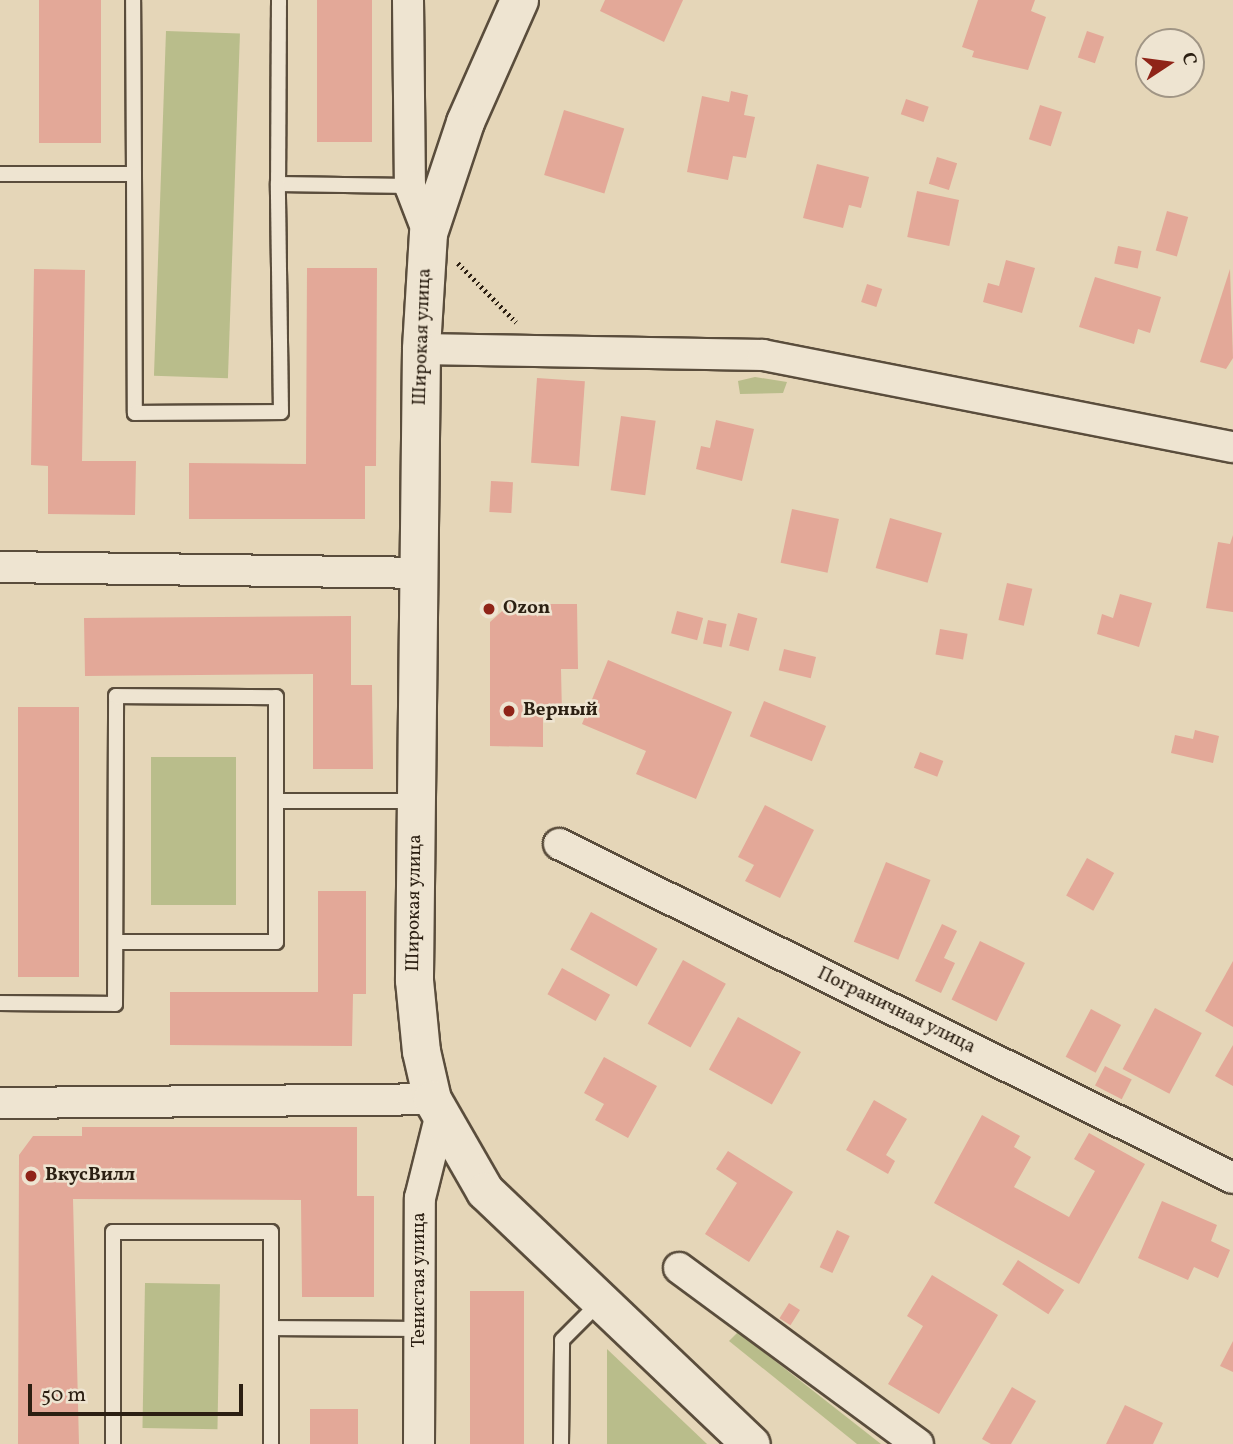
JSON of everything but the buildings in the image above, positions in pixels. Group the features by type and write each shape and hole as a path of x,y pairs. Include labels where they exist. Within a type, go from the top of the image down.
{"street":[{"path":"408,0 410,186 428,233"},
{"name":"Широкая улица","path":"519,0 465,122 428,233 421,349 414,980 436,1109 485,1191 751,1444"},
{"path":"421,349 763,355 1233,447"},
{"path":"0,567 418,573"},
{"name":"Пограничная улица","path":"559,844 1233,1178"},
{"path":"0,1103 436,1109"},
{"name":"Тенистая улица","path":"419,1444 420,1198 436,1109"},
{"path":"679,1268 919,1444"}],"lane":[{"path":"133,0 135,413 281,412 279,0"},
{"path":"0,174 134,174"},
{"path":"278,184 410,186"},
{"path":"0,1003 115,1004 116,696 276,696 276,942 116,942"},
{"path":"276,801 416,801"},
{"path":"113,1444 113,1232 271,1232 271,1444"},
{"path":"561,1444 562,1340 601,1301"},
{"path":"271,1328 419,1329"}],"path":[{"path":"428,233 545,351"}],"green space":[{"path":"166,31 240,34 228,378 154,376"},
{"path":"755,377 787,382 783,393 740,394 738,381"},
{"path":"151,757 236,757 236,905 151,905"},
{"path":"145,1283 220,1284 217,1429 142,1428"},
{"path":"738,1332 881,1444 857,1444 729,1341"},
{"path":"607,1349 707,1444 607,1444"}],"place":[{"name":"Ozon","path":"489,609"},
{"name":"Верный","path":"509,711"},
{"name":"ВкусВилл","path":"31,1176"}]}
